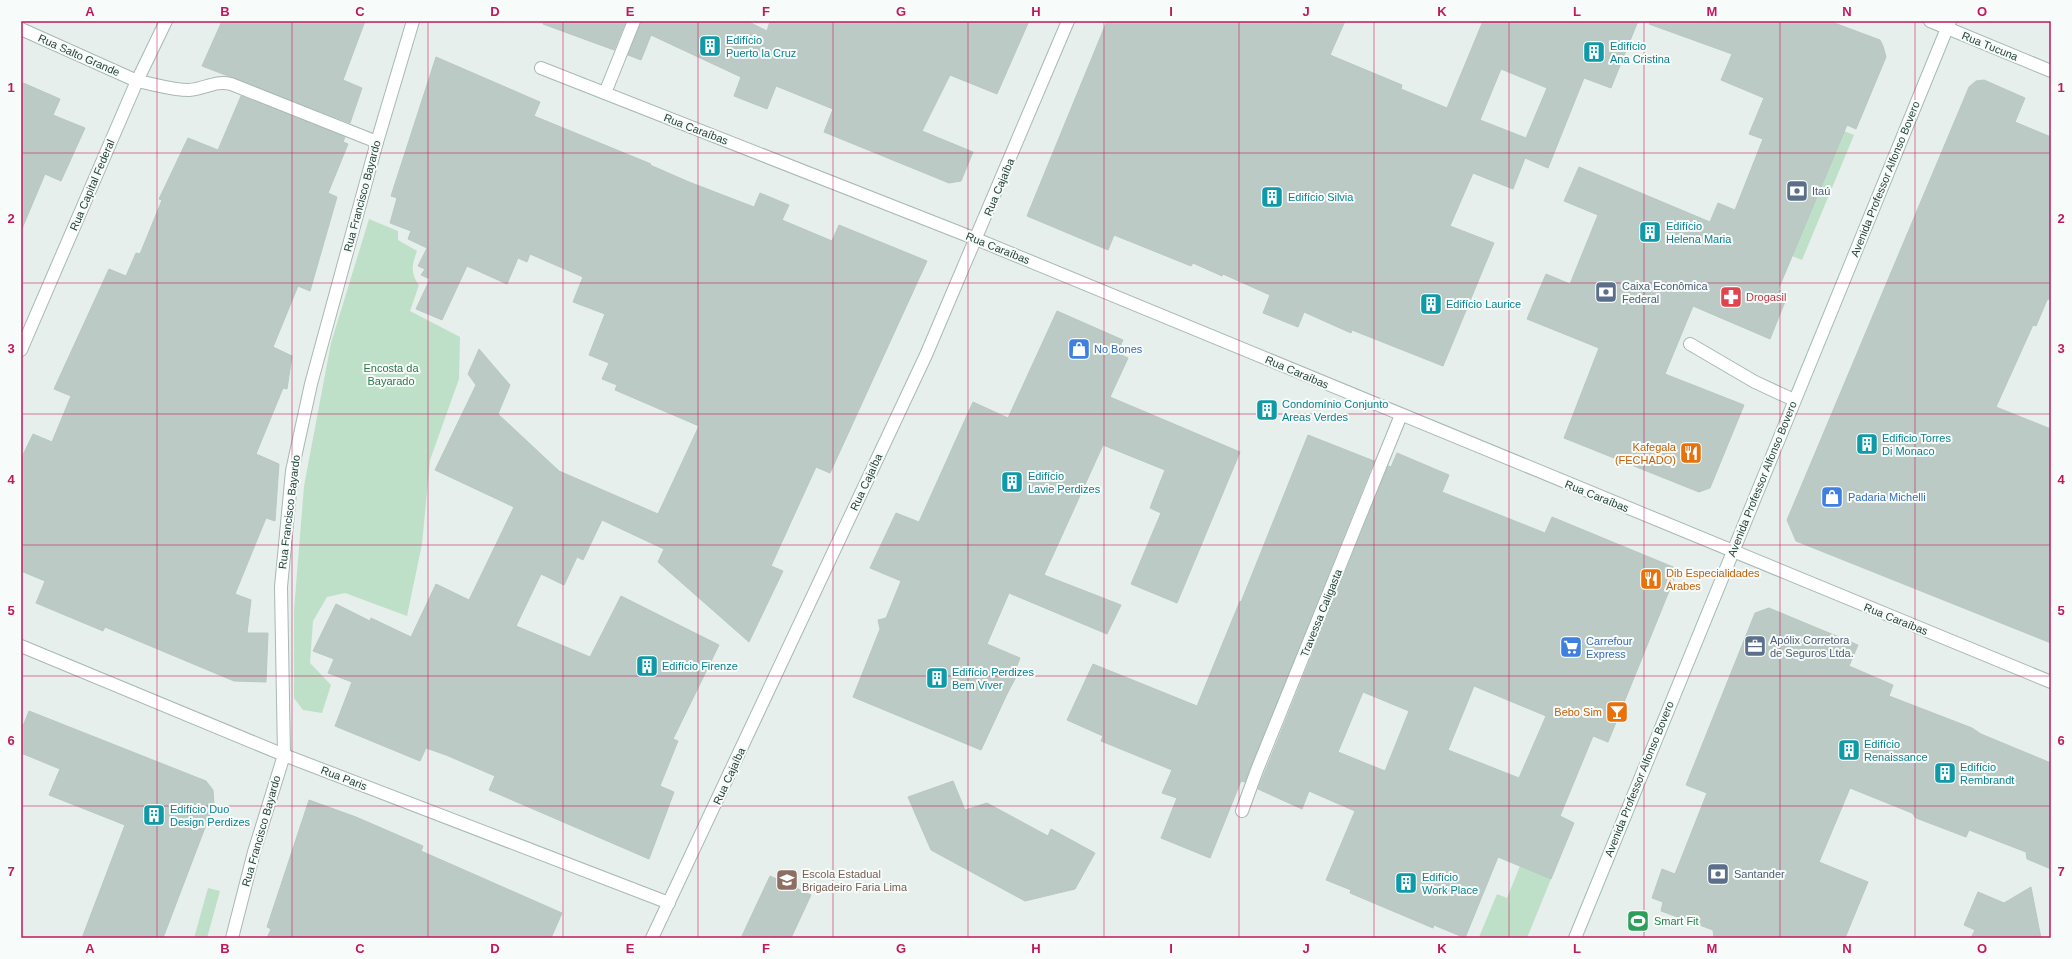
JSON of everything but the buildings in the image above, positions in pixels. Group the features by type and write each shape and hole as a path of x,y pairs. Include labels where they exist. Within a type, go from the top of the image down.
{"street":[{"name":"Rua Capital Federal","path":"22,343 137,81 166,21"},
{"name":"Rua Francisco Bayardo","path":"232,938 254,852 284,755 281,588 292,471 311,384 377,142 412,21"},
{"path":"605,93 634,21"},
{"name":"Rua Cajaíba","path":"652,938 926,355 1068,21"},
{"name":"Rua Tucuna","path":"1930,21 1948,24 2051,71"},
{"name":"Avenida Professor Alfonso Bovero","path":"1575,938 1948,24"},
{"name":"Rua Salto Grande","path":"21,29 137,81 190,90 213,83 222,82 231,84 377,142"},
{"name":"Rua Caraíbas","path":"541,68 976,240 2051,682"},
{"path":"1690,344 1756,382 1794,400"},
{"name":"Travessa Caligasta","path":"1242,811 1257,770 1401,415"},
{"name":"Rua Paris","path":"21,646 284,755 669,903"}],"green space":[{"path":"1844,131 1854,135 1802,260 1792,256"},
{"name":"Encosta da Bayarado","path":"369,219 398,231 398,240 417,251 414,260 413,272 419,285 410,311 460,337 459,379 430,460 422,544 407,616 345,593 327,597 313,621 310,663 331,685 322,713 303,710 294,698 294,610 304,486 331,343"},
{"path":"1520,866 1551,879 1527,938 1479,937 1497,894 1507,898"},
{"path":"208,888 220,891 207,938 194,938"}],"place":[{"name":"Edifício Puerto la Cruz","path":"710,46"},
{"name":"Edifício Ana Cristina","path":"1594,52"},
{"name":"Itaú","path":"1797,191"},
{"name":"Edifício Silvia","path":"1272,197"},
{"name":"Edifício Helena Maria","path":"1650,232"},
{"name":"Caixa Econômica Federal","path":"1606,292"},
{"name":"Drogasil","path":"1731,297"},
{"name":"Edifício Laurice","path":"1431,304"},
{"name":"No Bones","path":"1079,349"},
{"name":"Condomínio Conjunto Areas Verdes","path":"1267,410"},
{"name":"Edificio Torres Di Monaco","path":"1867,444"},
{"name":"Kafegala (FECHADO)","path":"1691,453"},
{"name":"Edifício Lavie Perdizes","path":"1012,482"},
{"name":"Padaria Michelli","path":"1832,497"},
{"name":"Dib Especialidades Árabes","path":"1651,579"},
{"name":"Apólix Corretora de Seguros Ltda.","path":"1755,646"},
{"name":"Carrefour Express","path":"1571,647"},
{"name":"Edifício Firenze","path":"647,666"},
{"name":"Edifício Perdizes Bem Viver","path":"937,678"},
{"name":"Bebo Sim","path":"1617,712"},
{"name":"Edifício Renaissance","path":"1849,750"},
{"name":"Edifício Rembrandt","path":"1945,773"},
{"name":"Edifício Duo Design Perdizes","path":"154,815"},
{"name":"Santander","path":"1718,874"},
{"name":"Escola Estadual Brigadeiro Faria Lima","path":"787,880"},
{"name":"Edifício Work Place","path":"1406,883"},
{"name":"Smart Fit","path":"1638,921"}]}
